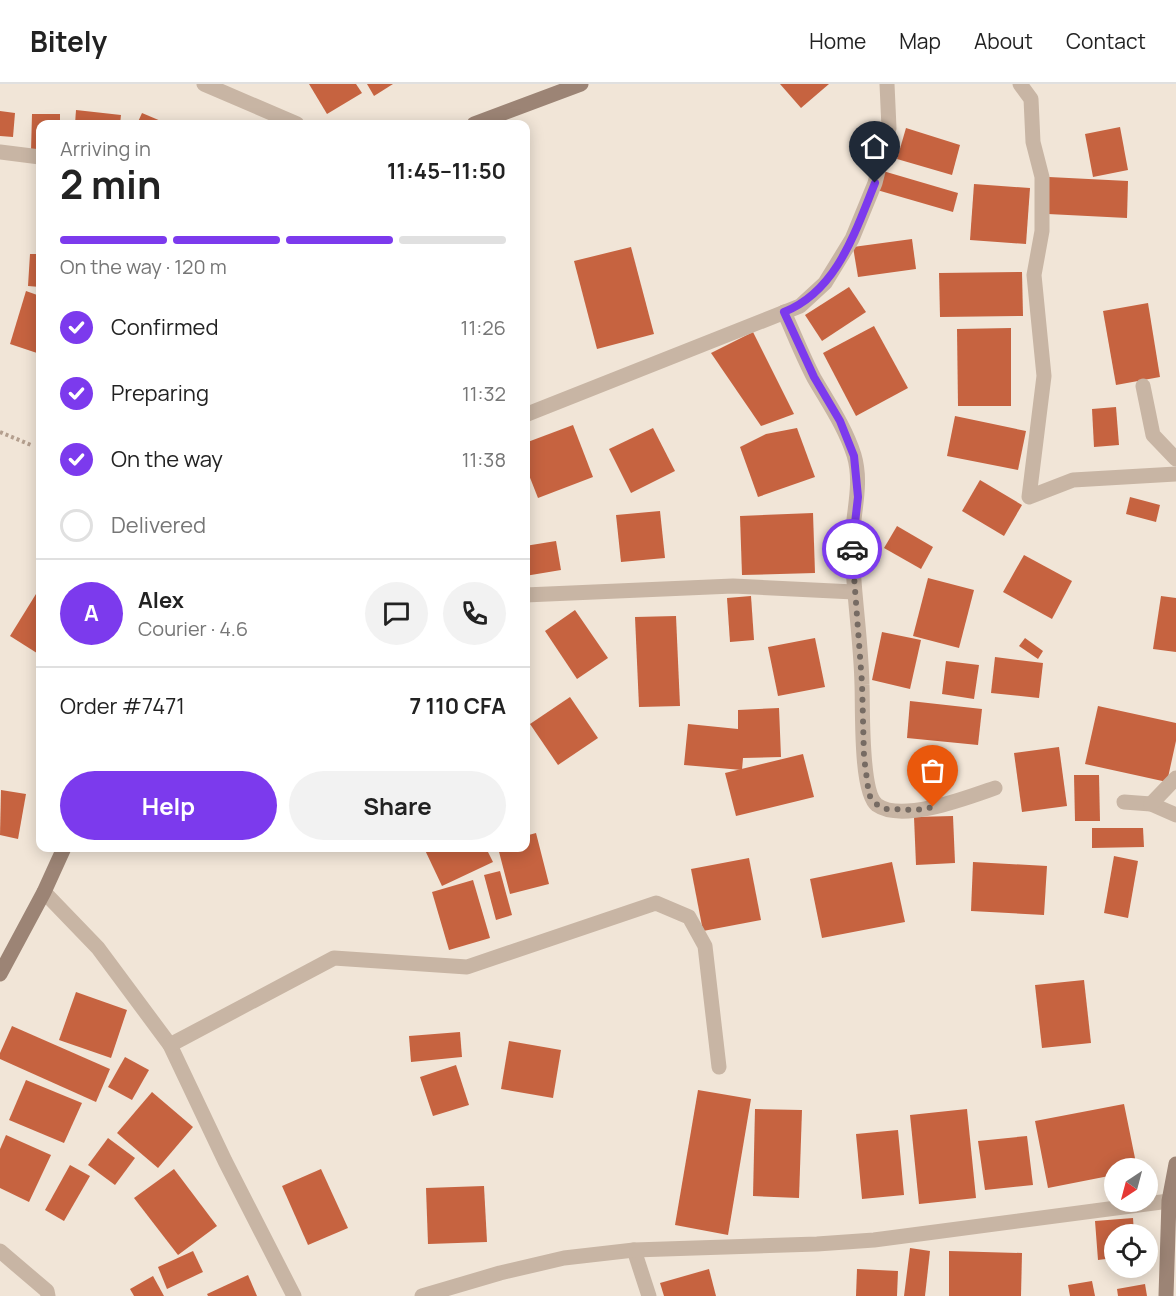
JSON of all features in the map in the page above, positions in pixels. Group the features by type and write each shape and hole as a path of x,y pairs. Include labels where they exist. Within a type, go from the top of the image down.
{"main road":[{"path":"485,120 581,84"},
{"path":"0,974 44,892 62,852"},
{"path":"1170,1293 1170,1201 1176,1164"}],"street":[{"path":"204,84 288,120"},
{"path":"530,413 800,306 825,283 852,239 875,183 889,129 887,84"},
{"path":"1020,84 1031,99 1033,142 1042,177 1042,231 1034,275 1044,376 1029,497 1074,480 1176,474"},
{"path":"0,152 36,156"},
{"path":"784,312 814,377 840,421 854,456 858,497 852,539 854,592 862,683 864,757 869,795 876,804 886,809 917,810 948,804 995,788"},
{"path":"1143,386 1153,435 1176,459"},
{"path":"530,595 733,586 854,592"},
{"path":"1151,804 1176,778"},
{"path":"1124,801 1151,804 1176,815"},
{"path":"44,892 98,948 170,1045 225,1161 294,1296"},
{"path":"170,1045 334,958 467,967 656,903 689,917 705,946 719,1067"},
{"path":"422,1296 500,1273 564,1258 634,1250 874,1240 1170,1201"},
{"path":"634,1250 649,1296"},
{"path":"0,1251 47,1291 48,1296"}],"path":[{"path":"0,432 32,445"}],"building":[{"path":"309,84 356,84 362,93 327,114"},
{"path":"367,84 393,84 374,96"},
{"path":"780,84 829,84 801,108"},
{"path":"76,110 121,115 120,120 75,120"},
{"path":"0,111 15,113 13,137 0,136"},
{"path":"142,113 159,120 139,120"},
{"path":"32,114 60,114 60,120 36,120 36,151 31,151"},
{"path":"1120,127 1128,170 1093,177 1085,134"},
{"path":"906,128 960,145 952,175 897,159"},
{"path":"883,171 958,193 953,212 877,190"},
{"path":"1049,177 1128,181 1127,218 1048,214"},
{"path":"974,184 1030,188 1026,244 970,240"},
{"path":"912,239 916,269 858,277 853,247"},
{"path":"631,247 654,334 597,349 574,261"},
{"path":"30,254 36,254 36,287 28,286"},
{"path":"1022,272 1023,316 940,317 939,273"},
{"path":"849,287 866,312 822,341 805,315"},
{"path":"26,291 36,295 36,353 10,344"},
{"path":"1148,303 1160,377 1116,385 1103,311"},
{"path":"874,326 908,388 856,416 823,353"},
{"path":"1011,328 1011,406 958,406 957,329"},
{"path":"753,332 794,414 761,426 711,353"},
{"path":"1116,407 1119,445 1094,447 1092,409"},
{"path":"955,416 1026,431 1018,470 947,456"},
{"path":"573,425 593,477 538,498 530,478 530,441"},
{"path":"653,428 675,471 631,493 609,449"},
{"path":"797,428 815,477 758,497 740,447 766,434"},
{"path":"980,480 1022,505 1004,536 962,511"},
{"path":"1130,497 1160,505 1156,522 1126,514"},
{"path":"660,511 665,558 621,562 616,515"},
{"path":"813,513 815,573 742,575 740,516"},
{"path":"897,526 933,547 921,569 884,548"},
{"path":"556,541 561,570 530,575 530,545"},
{"path":"1024,555 1072,581 1052,619 1003,592"},
{"path":"928,578 974,590 959,648 913,636"},
{"path":"36,594 36,652 10,636"},
{"path":"751,596 754,640 730,642 727,598"},
{"path":"1161,596 1176,598 1176,652 1153,649"},
{"path":"575,610 608,658 577,679 545,631"},
{"path":"676,616 680,706 639,707 635,617"},
{"path":"882,632 921,640 910,689 872,680"},
{"path":"815,638 825,687 778,696 768,647"},
{"path":"1025,638 1043,651 1038,659 1019,646"},
{"path":"995,657 1043,663 1039,698 991,693"},
{"path":"946,661 979,665 974,699 942,694"},
{"path":"570,697 598,738 558,765 530,724"},
{"path":"910,701 982,709 978,745 907,738"},
{"path":"1098,706 1176,723 1176,741 1167,782 1085,764"},
{"path":"779,708 781,757 743,758 742,770 684,765 688,724 738,729 738,710"},
{"path":"1059,747 1067,806 1022,812 1014,753"},
{"path":"803,754 814,797 736,816 725,773"},
{"path":"1074,775 1099,775 1100,821 1075,821"},
{"path":"1,790 26,794 18,839 0,835"},
{"path":"953,816 955,863 916,865 914,817"},
{"path":"1092,828 1143,828 1144,847 1092,848"},
{"path":"536,833 549,884 510,894 499,852 530,852 530,835"},
{"path":"426,852 488,852 493,862 442,886"},
{"path":"1114,856 1138,861 1128,918 1104,913"},
{"path":"749,858 761,920 703,931 691,869"},
{"path":"892,862 905,922 822,938 810,879"},
{"path":"973,862 1047,866 1044,915 971,911"},
{"path":"500,871 512,915 496,920 484,875"},
{"path":"473,880 490,938 449,950 432,892"},
{"path":"1084,980 1091,1043 1042,1048 1035,985"},
{"path":"76,992 127,1010 111,1058 59,1040"},
{"path":"12,1026 110,1069 96,1102 0,1059 0,1053"},
{"path":"460,1032 462,1057 411,1062 409,1036"},
{"path":"509,1041 561,1050 553,1098 501,1089"},
{"path":"125,1057 149,1070 132,1100 108,1087"},
{"path":"456,1065 469,1105 433,1116 420,1077"},
{"path":"26,1080 82,1103 64,1143 9,1120"},
{"path":"698,1090 751,1099 728,1235 675,1225"},
{"path":"152,1092 193,1127 158,1168 117,1133"},
{"path":"1124,1104 1135,1158 1104,1158 1104,1177 1048,1188 1035,1121"},
{"path":"755,1109 802,1110 799,1198 753,1196"},
{"path":"967,1109 976,1198 919,1204 910,1115"},
{"path":"898,1130 904,1195 862,1199 856,1134"},
{"path":"6,1135 51,1155 29,1202 0,1188 0,1149"},
{"path":"1027,1136 1033,1185 985,1190 978,1141"},
{"path":"108,1138 135,1158 115,1185 88,1165"},
{"path":"70,1165 90,1176 64,1221 45,1210"},
{"path":"174,1169 217,1226 178,1255 134,1198"},
{"path":"321,1169 348,1228 308,1245 282,1186"},
{"path":"484,1186 487,1242 428,1244 426,1188"},
{"path":"1133,1218 1133,1224 1104,1224 1104,1259 1098,1260 1095,1221"},
{"path":"910,1248 930,1251 925,1296 904,1296"},
{"path":"193,1251 203,1272 167,1289 158,1267"},
{"path":"949,1251 1022,1253 1021,1296 949,1296"},
{"path":"709,1269 716,1296 664,1296 660,1283"},
{"path":"857,1269 898,1271 897,1296 856,1296"},
{"path":"248,1275 257,1296 208,1296 207,1294"},
{"path":"153,1276 164,1296 134,1296 130,1289"},
{"path":"1092,1281 1095,1296 1070,1296 1068,1285"},
{"path":"1145,1284 1147,1296 1118,1296 1117,1289"}],"way so far":[{"path":"852,549 862,683 864,757 869,795 876,804 886,809 917,810 933,807"}],"route":[{"path":"852,549 858,497 854,456 840,421 814,377 784,312 800,306 825,283 852,239 875,183"}]}
